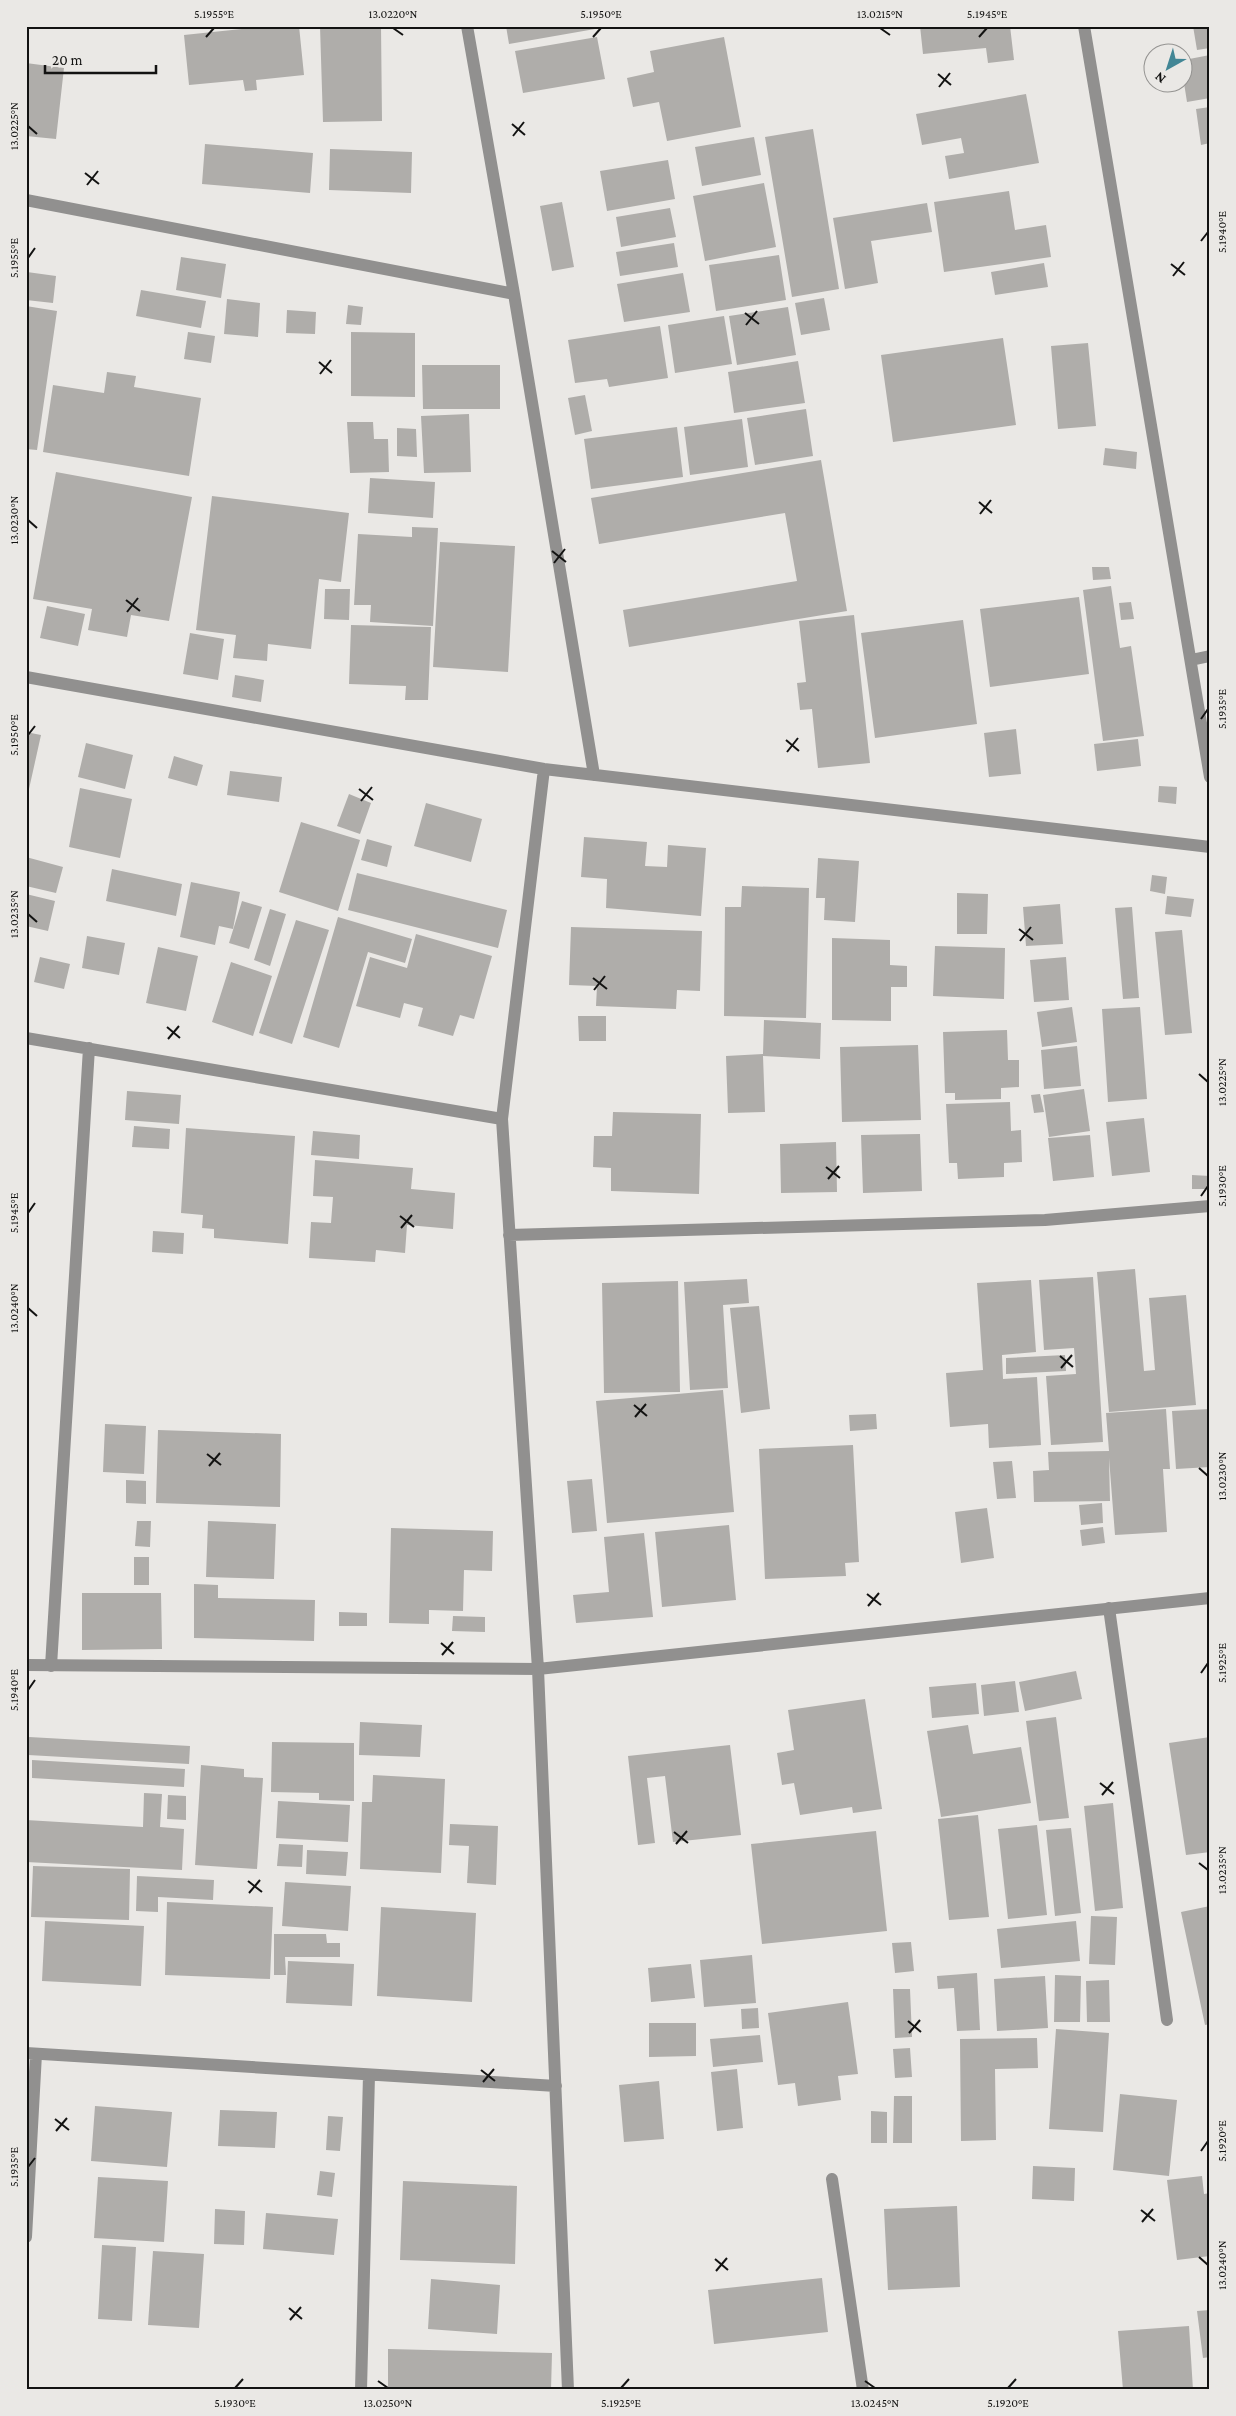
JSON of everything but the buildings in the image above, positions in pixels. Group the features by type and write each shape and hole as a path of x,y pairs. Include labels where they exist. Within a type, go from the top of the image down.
{"street":[{"path":"467,26 514,294 594,775"},
{"path":"1084,26 1210,777"},
{"path":"26,200 514,294"},
{"path":"1191,660 1210,656"},
{"path":"26,676 544,770 1210,846"},
{"path":"544,770 502,1119 538,1669 568,2390"},
{"path":"26,1038 502,1119"},
{"path":"51,1666 89,1048"},
{"path":"509,1235 1046,1220 1210,1206"},
{"path":"26,1666 538,1669 1210,1598"},
{"path":"1109,1608 1167,2020"},
{"path":"26,2237 31,2054 556,2086"},
{"path":"361,2390 369,2075"},
{"path":"832,2179 863,2390"}]}
